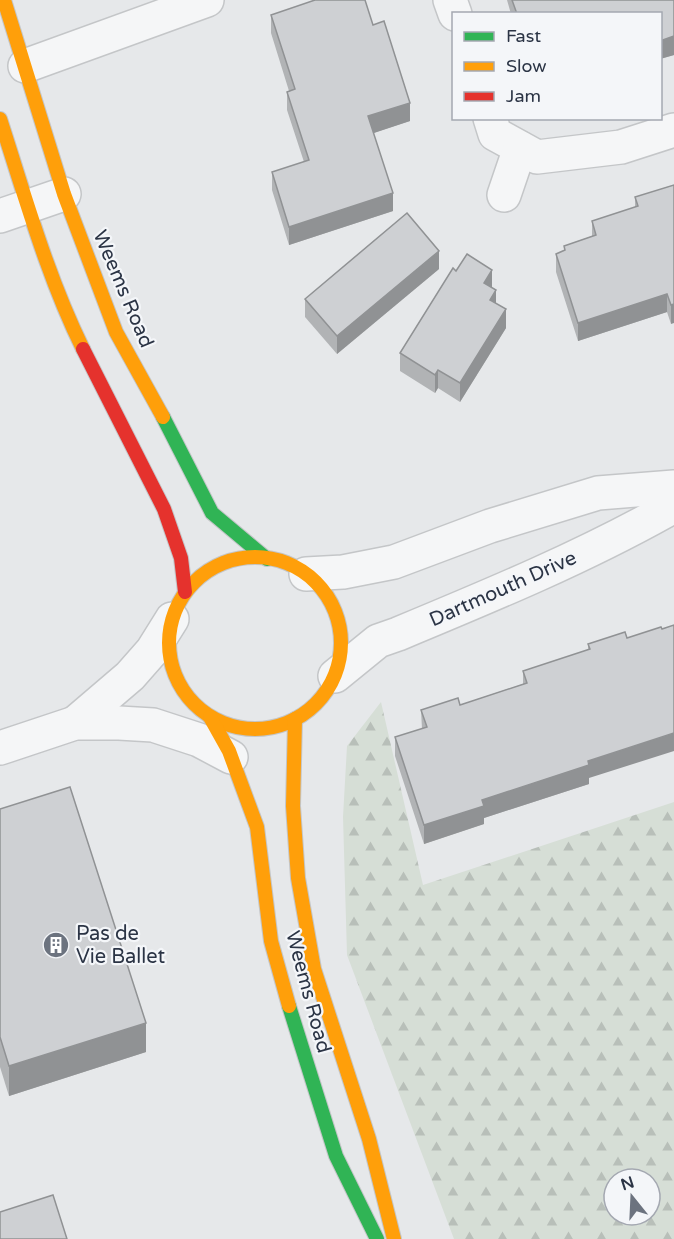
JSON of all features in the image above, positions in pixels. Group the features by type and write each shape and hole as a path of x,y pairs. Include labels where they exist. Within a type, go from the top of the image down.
{"street":[{"name":"Weems Road","path":"4,0 64,194 116,332 176,440 212,513 267,559"},
{"path":"25,66 207,0"},
{"path":"0,118 14,211 164,509 181,558 179,605 168,646 173,673 188,698 210,717 237,728 267,729 295,719 319,701 335,676 341,647 337,618 325,593 306,574 282,561 254,557 227,561 203,574 179,605 152,651 130,676 75,723"},
{"path":"491,120 495,134 537,157 621,147 674,130"},
{"path":"504,195 520,148"},
{"path":"14,211 64,194"},
{"path":"306,574 343,572 394,562 490,526 598,493 674,487"},
{"name":"Dartmouth Drive","path":"335,676 378,641 538,575 628,532 674,506"},
{"name":"Weems Road","path":"210,717 231,757 257,827 271,941 284,993 336,1156 376,1239"},
{"name":"Weems Road","path":"295,719 293,817 298,879 314,969 369,1139 394,1239"},
{"path":"0,748 75,723 153,725 199,740 231,757"}],"green space":[{"path":"381,702 423,885 674,802 674,1239 454,1239 347,955 343,817 347,746"}],"building":[{"path":"315,0 365,0 373,25 384,21 410,103 368,116 393,193 289,227 272,172 309,160 287,92 295,89 271,15"},
{"path":"512,0 674,0 674,36 662,40 662,12 516,12"},
{"path":"674,185 674,304 671,305 667,294 578,323 556,254 565,250 564,246 596,235 592,221 638,206 635,197"},
{"path":"407,213 439,251 337,336 305,299"},
{"path":"467,254 492,270 484,283 496,290 490,300 506,309 460,383 438,370 435,375 400,353 453,268 456,271"},
{"path":"674,625 674,733 588,761 589,765 482,800 484,806 424,825 395,737 427,727 421,710 458,698 460,705 527,683 523,671 590,649 588,644 625,632 627,638"},
{"name":"Pas de Vie Ballet","path":"70,787 146,1023 9,1066 0,1037 0,809"},
{"path":"53,1195 67,1239 0,1239 0,1212"}],"traffic: fast":[{"path":"163,417 212,513 267,559"},
{"path":"289,1006 336,1156 377,1239"}],"traffic: slow":[{"path":"4,0 64,194 116,332 163,417"},
{"path":"0,119 58,293 83,349"},
{"path":"255,557 288,564 316,582 334,610 341,643 334,676 316,704 288,722 255,729 222,722 194,704 176,676 169,643 176,610 194,582 222,564 255,557"},
{"path":"210,717 229,751 257,827 271,941 289,1006"},
{"path":"295,719 293,806 298,878 314,969 369,1139 394,1239"}],"traffic: jam":[{"path":"83,349 164,509 181,558 185,592"}],"place":[{"name":"Pas de Vie Ballet","path":"56,945"}]}
